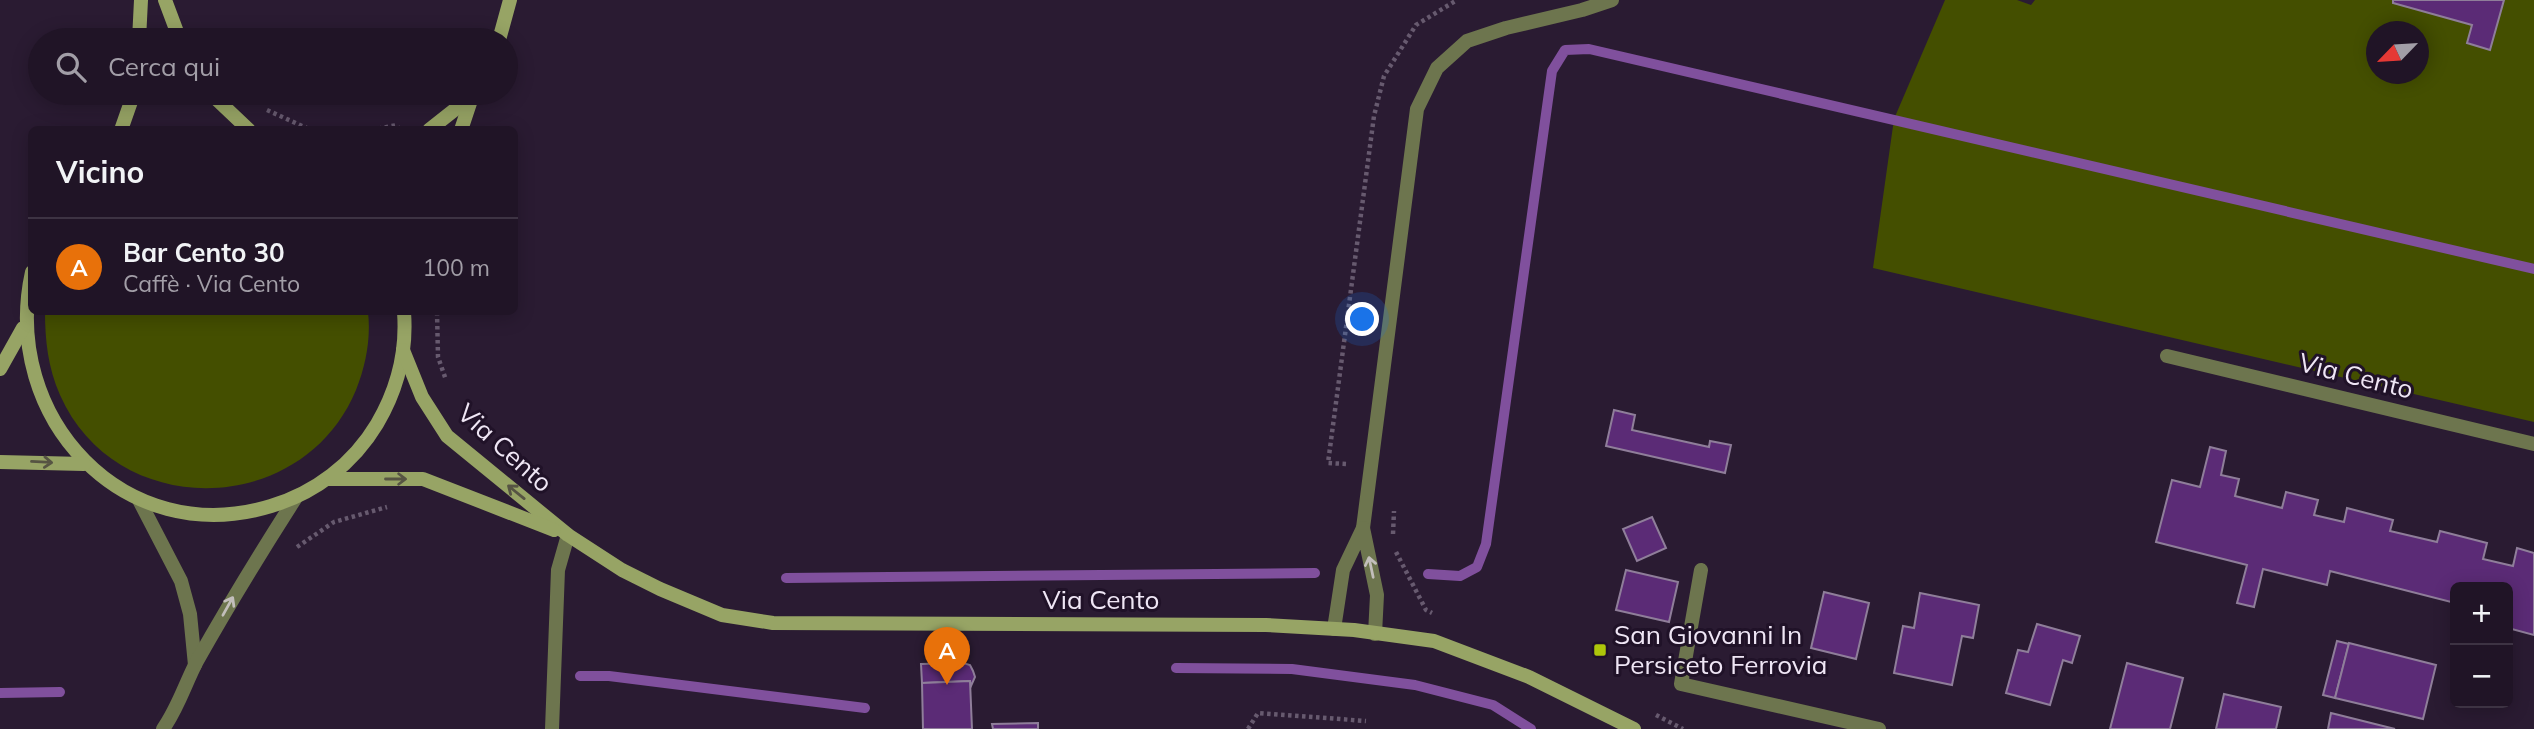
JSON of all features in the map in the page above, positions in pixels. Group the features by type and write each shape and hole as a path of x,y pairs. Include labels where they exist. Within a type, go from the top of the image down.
{"main road":[{"path":"140,28 141,0"},
{"path":"165,0 176,28"},
{"path":"502,28 509,0"},
{"path":"122,126 130,105"},
{"path":"223,105 245,126"},
{"path":"434,126 460,105"},
{"path":"462,126 469,105"},
{"name":"Via Cento","path":"28,285 23,328 26,359 46,416 64,441 84,464 110,485 139,500 174,512 211,516 248,513 295,499 328,479 351,459 376,426 397,380 404,350 404,315"},
{"name":"Via Cento","path":"0,369 23,328"},
{"name":"Via Cento","path":"404,350 422,397 447,436 568,535 622,570 722,615 773,623 1252,625 1334,629 1434,641 1529,677 1634,729"},
{"path":"0,462 84,464"},
{"name":"Via Cento","path":"328,479 424,479 568,535"}],"street":[{"path":"1375,634 1377,594 1363,528 1417,109 1437,68 1467,41 1612,0"},
{"name":"Via Cento","path":"2166,356 2534,444"},
{"path":"163,729 174,713 195,665 239,588 295,499"},
{"path":"139,500 181,581 190,614 195,665"},
{"path":"1334,629 1343,570 1363,528"},
{"path":"552,729 558,570 568,535"},
{"path":"1700,570 1681,684 1879,729"}],"path":[{"path":"1370,467 1328,463 1374,116 1384,76 1416,26 1457,0"},
{"path":"259,105 301,126"},
{"path":"438,315 438,357 448,388"},
{"path":"295,549 334,522 374,509 399,505"},
{"path":"1394,506 1392,544 1426,610 1441,616"},
{"path":"1650,711 1684,729"},
{"path":"1248,729 1258,713 1366,721"}],"green space":[{"path":"1945,0 2017,0 2031,5 2035,0 2534,0 2534,422 1873,268 1894,119"},
{"path":"45,315 368,315 369,322 363,371 356,390 330,432 295,463 254,481 209,488 164,483 122,466 87,436 56,385"}],"building":[{"path":"2393,0 2504,0 2490,50 2467,43 2472,25 2393,3"},
{"path":"1614,410 1635,415 1632,430 1709,447 1710,441 1731,445 1725,473 1606,446"},
{"path":"2210,447 2226,451 2221,475 2239,479 2235,496 2282,508 2286,492 2318,500 2314,515 2344,522 2347,508 2393,520 2390,531 2437,542 2440,531 2487,543 2483,559 2513,566 2517,548 2534,553 2534,635 2513,629 2513,582 2450,582 2450,602 2330,571 2327,585 2263,569 2254,607 2237,603 2247,565 2156,542 2172,480 2200,487"},
{"path":"1652,517 1666,548 1637,561 1623,529"},
{"path":"1626,570 1678,582 1669,622 1616,610"},
{"path":"1824,592 1869,603 1856,659 1811,648"},
{"path":"1920,593 1979,605 1973,638 1962,636 1952,685 1894,673 1903,626 1914,628"},
{"path":"2037,624 2080,636 2072,663 2063,660 2050,705 2006,693 2018,650 2028,652"},
{"path":"2337,641 2349,644 2335,698 2323,695"},
{"path":"2349,643 2436,665 2423,719 2335,698"},
{"path":"2127,663 2183,678 2170,729 2110,729"},
{"path":"921,664 970,665 973,671 975,677 971,686 970,681 922,683"},
{"path":"970,681 972,729 923,729 922,683"},
{"path":"2224,694 2281,707 2276,729 2216,729"},
{"path":"2331,713 2395,729 2328,729"},
{"path":"1038,723 1038,729 993,729 992,724"}],"waterway":[{"path":"1428,574 1460,576 1477,567 1486,544 1552,71 1565,50 1589,49 2534,269"},
{"path":"786,578 1315,573"},
{"path":"1176,668 1292,669 1415,685 1493,705 1531,729"},
{"path":"580,676 609,676 865,708"},
{"path":"0,693 60,692"}],"place":[{"name":"San Giovanni In Persiceto Ferrovia","path":"1600,650"},
{"name":"Bar Cento 30","path":"947,685"}]}
